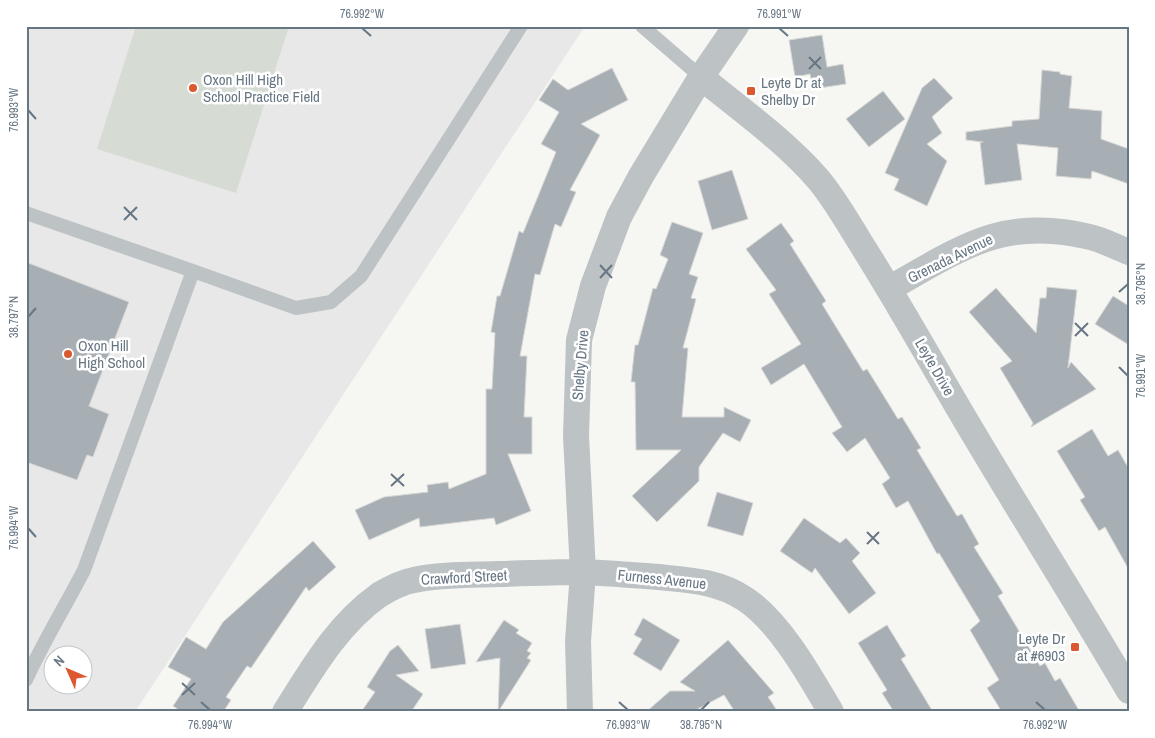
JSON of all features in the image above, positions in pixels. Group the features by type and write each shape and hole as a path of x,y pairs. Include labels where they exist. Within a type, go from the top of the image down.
{"street":[{"name":"Shelby Drive","path":"580,712 578,641 583,572 576,436 579,340 593,286 619,217 701,78 736,26"},
{"name":"Leyte Drive","path":"701,78 785,146 819,180 836,204 890,288 995,472 1077,603 1129,691"},
{"name":"Grenada Avenue","path":"890,288 990,237 1010,233 1047,230 1061,231 1091,237 1129,252"},
{"name":"Crawford Street","path":"285,712 324,650 335,637 379,595 402,584 414,580 459,576 583,572"},
{"name":"Furness Avenue","path":"583,572 682,578 719,585 738,594 760,610 772,623 791,648 831,712"}],"lane":[{"path":"26,213 296,308 331,302 361,276 491,76 521,26"},
{"path":"642,26 701,78"},
{"path":"26,680 46,638 64,609 84,570 193,271"}],"shaded area":[{"name":"Oxon Hill High School","path":"26,26 585,26 135,712 26,712"},
{"name":"Oxon Hill High School Practice Field","path":"136,26 289,26 236,193 97,149"}],"building":[{"path":"822,35 827,67 843,64 846,84 813,89 810,74 795,77 789,40"},
{"path":"612,68 628,100 581,124 600,135 570,190 576,192 561,227 555,224 540,275 535,274 520,356 527,356 524,417 532,417 532,454 508,454 531,511 496,525 494,518 420,527 419,518 369,540 355,510 384,497 428,492 427,485 448,482 449,489 486,474 486,389 492,389 495,333 491,332 497,296 500,296 519,231 523,233 556,152 541,144 559,112 539,100 553,79 568,90"},
{"path":"1042,70 1060,72 1060,74 1072,76 1069,108 1102,111 1101,139 1129,149 1129,184 1092,171 1091,179 1056,176 1058,148 1017,144 1022,180 985,185 980,142 983,142 966,140 966,132 1012,126 1012,121 1039,119"},
{"path":"934,78 953,98 932,117 942,133 927,144 947,161 927,206 894,190 899,179 885,173 922,88"},
{"path":"883,91 905,119 869,147 846,119"},
{"path":"732,170 748,219 712,230 698,181"},
{"path":"672,222 703,233 689,274 698,277 691,298 696,299 683,348 688,348 682,417 724,417 724,407 751,420 740,442 723,433 699,467 699,481 657,522 632,496 681,450 636,450 635,382 631,382 635,345 638,345 653,288 656,289 668,259 660,255"},
{"path":"781,223 794,241 790,244 826,301 822,304 863,371 867,369 898,419 902,417 921,448 917,450 957,516 962,514 979,544 974,547 1003,593 998,596 1040,666 1045,663 1055,681 1060,678 1080,712 1002,712 987,688 999,680 970,630 980,621 939,553 937,554 908,501 896,508 882,484 890,478 865,438 847,452 832,433 842,427 804,364 771,385 761,368 801,344 769,294 776,290 746,249"},
{"name":"Oxon Hill High School","path":"26,262 129,302 89,406 109,414 93,457 87,455 77,480 26,462"},
{"path":"1047,287 1077,290 1068,368 1071,362 1096,389 1031,427 1033,423 1000,368 1012,361 969,312 996,288 1036,333 1040,298 1046,298"},
{"path":"1113,296 1129,306 1129,345 1095,324"},
{"path":"1092,429 1108,456 1118,450 1129,469 1129,570 1105,527 1099,531 1080,500 1085,497 1057,451"},
{"path":"717,492 753,503 743,536 707,526"},
{"path":"804,518 840,543 846,538 860,553 852,561 876,593 849,614 815,568 812,573 780,551"},
{"path":"313,541 336,567 309,591 306,587 251,668 247,666 226,697 231,700 223,712 182,712 173,706 191,679 168,667 186,637 206,649 223,622"},
{"path":"643,618 680,640 661,671 633,654 642,639 634,635"},
{"path":"504,620 519,630 516,633 532,643 527,651 531,653 527,658 531,660 498,712 500,658 476,662"},
{"path":"460,624 466,664 431,669 425,629"},
{"path":"887,625 906,656 901,659 933,712 894,712 882,693 887,690 858,643"},
{"path":"728,640 774,693 768,697 778,712 735,712 724,695 692,712 646,712 670,691 695,691 680,682"},
{"path":"398,645 419,671 396,675 423,694 411,712 361,712 375,692 367,687 390,651"}],"place":[{"name":"Oxon Hill High School Practice Field","path":"193,88"},
{"name":"Leyte Dr at Shelby Dr","path":"751,91"},
{"name":"Oxon Hill High School","path":"68,354"},
{"name":"Leyte Dr at #6903","path":"1075,647"}]}
